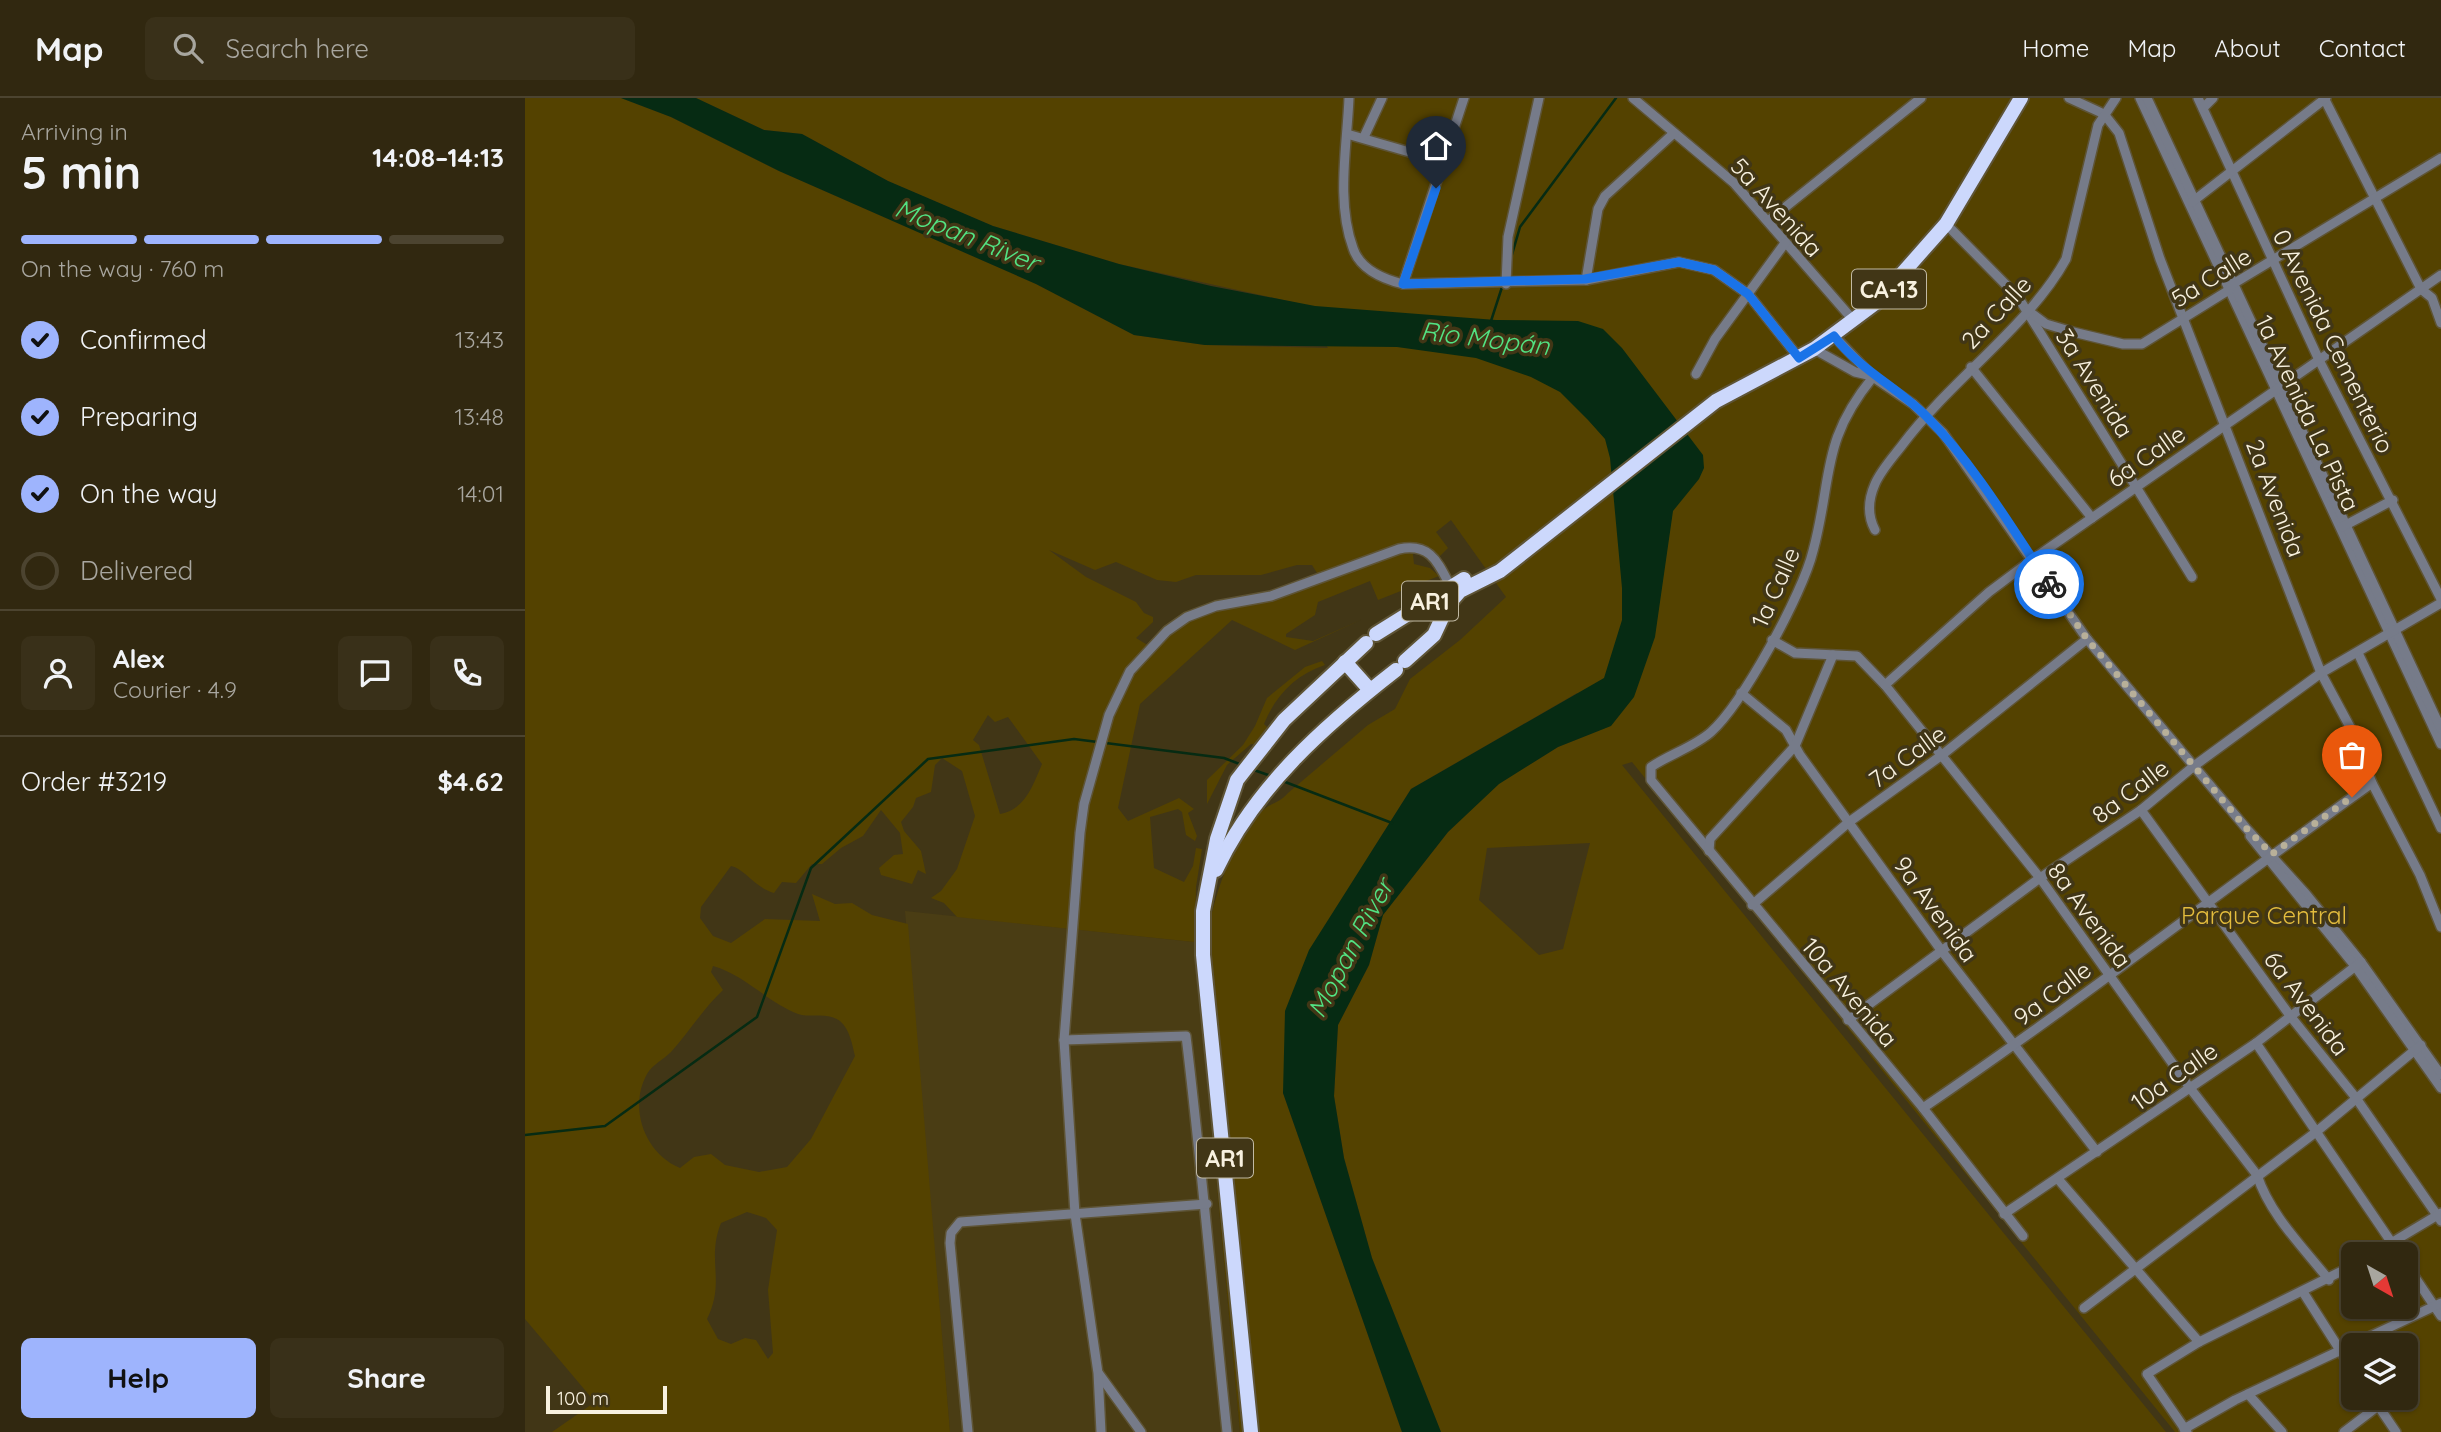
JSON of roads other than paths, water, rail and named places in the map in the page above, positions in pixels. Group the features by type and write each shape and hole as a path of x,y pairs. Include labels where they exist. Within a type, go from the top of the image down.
{"highway":[{"name":"CA-13","path":"1489,573 1511,561 1570,517 1727,394 1814,349 1877,302 1945,224 2021,98"},
{"name":"AR1","path":"1251,1432 1203,955 1203,911 1221,821 1237,780 1284,720 1345,662 1371,639 1489,573"},
{"name":"AR1","path":"1209,884 1229,844 1272,782 1302,751 1434,635 1453,591"},
{"path":"1345,662 1370,690"}],"street":[{"path":"1349,98 1343,190 1353,250 1367,268 1381,279 1403,284 1506,284 1585,279 1679,262 1714,270 1748,294 1799,358"},
{"path":"1364,137 1382,98"},
{"path":"1403,284 1464,98"},
{"path":"1506,284 1508,237 1539,98"},
{"name":"5a Avenida","path":"1633,98 1734,183 1854,321"},
{"path":"1768,221 1921,98"},
{"path":"2069,98 2104,114"},
{"name":"2a Calle","path":"1875,530 1870,520 1869,503 1875,482 1925,414 2027,310 2066,259 2094,136 2104,114 2116,98"},
{"name":"1a Avenida La Pista","path":"2140,98 2193,202 2344,526 2441,744"},
{"name":"1a Avenida La Pista","path":"2147,98 2172,158"},
{"name":"0 Avenida Cementerio","path":"2198,98 2319,360 2393,500 2441,601"},
{"path":"2203,108 2213,98"},
{"path":"2193,202 2325,98 2421,289 2432,298 2441,323"},
{"name":"2a Avenida","path":"2104,114 2119,133 2160,259 2226,422 2321,673 2350,727 2372,783 2420,875 2441,927"},
{"path":"1585,279 1598,209 1605,196 1674,133"},
{"path":"1347,134 1444,162"},
{"name":"5a Calle","path":"2027,310 2046,324 2133,345 2142,344 2441,158"},
{"name":"3a Avenida","path":"1945,224 2006,282 2027,310 2192,577"},
{"path":"1696,374 1715,339 1785,243"},
{"name":"6a Calle","path":"1885,685 1989,592 2033,559 2226,422 2441,275"},
{"path":"1834,336 1873,377 1925,414 1958,453 2087,639 2358,964 2441,1075"},
{"path":"1814,349 1856,372 1873,377"},
{"path":"1971,367 2092,517"},
{"name":"1a Calle","path":"1650,772 1651,767 1709,734 1741,693 1772,640 1813,553 1827,471 1839,428 1853,402 1873,377"},
{"path":"2344,526 2393,500"},
{"path":"1101,1432 1098,1373 1075,1214 1064,1040 1084,804 1117,693 1149,648 1167,631 1203,609 1271,596 1411,547 1432,553 1453,591"},
{"name":"8a Calle","path":"1848,1020 2040,878 2141,810 2194,766 2321,673 2441,601"},
{"name":"1a Avenida La Pista","path":"2390,631 2441,729"},
{"name":"7a Calle","path":"1752,905 1849,822 1942,755 2087,639"},
{"name":"8a Avenida","path":"1772,640 1795,653 1857,656 1885,685 2040,878 2190,1088 2257,1175 2273,1208 2329,1280"},
{"path":"2358,653 2441,828"},
{"path":"1709,851 1710,839 1795,746 1833,655"},
{"name":"9a Avenida","path":"1741,693 1778,722 1941,950 2097,1152"},
{"name":"10a Avenida","path":"1650,772 1651,780 1923,1108 2024,1236"},
{"name":"9a Calle","path":"1923,1108 2014,1046 2207,901 2372,783"},
{"name":"6a Avenida","path":"2141,810 2291,1017 2356,1098 2440,1216"},
{"name":"10a Calle","path":"2004,1214 2256,1043 2358,964"},
{"path":"1064,1040 1186,1036 1207,1204 1227,1432"},
{"path":"2256,1043 2392,1242 2440,1216"},
{"path":"2418,1047 2441,1088"},
{"path":"2084,1308 2316,1132 2418,1047"},
{"path":"2058,1179 2199,1342"},
{"path":"968,1432 951,1233 960,1222 1207,1204"},
{"path":"2341,1273 2199,1342 2147,1374 2185,1431 2248,1394 2437,1304"},
{"path":"2419,1281 2437,1304 2441,1316"},
{"path":"2303,1292 2341,1354"},
{"path":"1098,1373 1141,1432"},
{"path":"2248,1394 2282,1432"},
{"path":"2344,1432 2367,1410"},
{"path":"2381,1410 2396,1432"}],"water":[{"path":"621,98 696,98 764,130 802,134 888,181 993,226 1119,264 1211,286 1315,306 1496,320 1578,321 1603,329 1622,348 1703,455 1704,468 1699,479 1673,511 1655,637 1634,697 1611,726 1558,747 1499,784 1448,832 1383,915 1369,965 1338,1025 1334,1096 1344,1158 1372,1258 1441,1432 1402,1432 1283,1093 1285,1011 1309,950 1411,789 1604,678 1622,620 1622,588 1610,458 1605,439 1560,392 1531,377 1476,358 1397,347 1205,345 1134,335 1036,284 779,171 671,117"}],"waterway":[{"path":"1511,258 1520,227 1616,98"},
{"name":"Río Mopán","path":"1491,321 1503,284"},
{"path":"525,1135 605,1126 757,1017 811,868 928,759 1074,739 1224,758 1242,765"},
{"path":"1251,769 1271,776"},
{"path":"1280,780 1392,823"}],"water label":[{"name":"Mopan River","path":"967,235"},
{"name":"Mopan River","path":"1350,948"}],"park label":[{"name":"Parque Central","path":"2264,915"}]}
